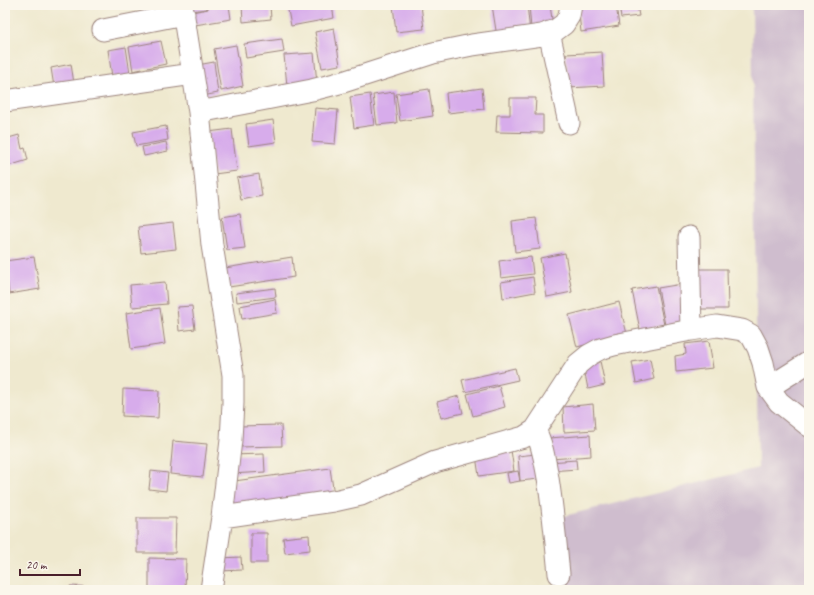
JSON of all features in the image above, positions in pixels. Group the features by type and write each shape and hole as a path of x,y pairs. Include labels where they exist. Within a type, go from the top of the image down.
{"street":[{"path":"199,112 312,90 343,82 433,53 472,45 542,35 556,30 564,24 569,16 571,5"},
{"path":"103,30 183,10 199,112 212,245 233,375 231,440 222,517 211,590"},
{"path":"549,32 569,123"},
{"path":"5,101 193,74"},
{"path":"689,237 692,330"},
{"path":"222,517 361,496 435,462 524,437 536,430 578,364 589,355 600,349 614,345 717,326 742,330 752,335 763,363 768,387 779,402 809,426"},
{"path":"768,387 809,362"},
{"path":"536,430 540,440 550,487 559,574"}],"shaded area":[{"path":"752,5 809,5 809,590 568,590 560,517 758,468"}],"building":[{"path":"189,5 206,5 207,9 190,11"},
{"path":"207,5 229,5 231,19 195,25 192,12 208,9"},
{"path":"242,5 270,5 271,19 243,22"},
{"path":"287,5 332,5 334,18 291,26"},
{"path":"393,5 421,5 424,29 396,32"},
{"path":"492,5 527,5 530,32 497,37"},
{"path":"529,5 550,5 553,26 531,28"},
{"path":"578,5 616,5 619,26 581,32"},
{"path":"619,5 637,5 639,16 621,18"},
{"path":"334,28 340,65 322,68 315,32"},
{"path":"282,39 284,52 246,58 244,44"},
{"path":"161,41 166,64 133,71 129,47"},
{"path":"236,45 243,86 221,91 214,49"},
{"path":"126,47 131,80 113,83 108,50"},
{"path":"602,52 604,86 568,88 566,54"},
{"path":"314,53 317,83 287,86 284,55"},
{"path":"214,62 218,93 197,97 192,66"},
{"path":"71,64 75,90 55,93 51,68"},
{"path":"482,88 484,109 448,113 446,93"},
{"path":"429,89 433,116 400,121 396,94"},
{"path":"394,92 397,123 377,125 373,95"},
{"path":"370,94 374,125 354,128 350,97"},
{"path":"510,98 536,98 535,115 543,115 543,133 496,132 497,115 510,115"},
{"path":"315,108 338,110 335,144 312,142"},
{"path":"273,120 276,142 249,146 246,124"},
{"path":"166,126 168,140 136,146 133,132"},
{"path":"232,129 237,171 214,174 208,132"},
{"path":"19,135 22,149 25,148 28,160 5,167 5,154 7,153 5,139"},
{"path":"166,142 168,151 144,156 142,147"},
{"path":"259,174 262,196 241,200 237,178"},
{"path":"240,214 245,248 227,250 222,217"},
{"path":"536,218 540,249 515,252 512,221"},
{"path":"173,223 176,249 141,253 138,227"},
{"path":"565,253 572,292 547,297 540,258"},
{"path":"34,257 40,289 9,294 5,261"},
{"path":"292,257 294,277 229,287 225,268"},
{"path":"531,257 533,274 501,278 499,261"},
{"path":"693,269 727,269 728,309 694,309"},
{"path":"533,277 535,292 503,298 501,282"},
{"path":"165,282 167,304 132,307 130,285"},
{"path":"682,284 688,320 665,325 658,288"},
{"path":"656,286 664,325 640,330 632,290"},
{"path":"275,288 276,297 237,302 236,293"},
{"path":"275,299 277,313 242,319 240,306"},
{"path":"619,302 627,334 577,347 569,315"},
{"path":"192,306 195,329 179,331 177,307"},
{"path":"160,308 165,344 131,349 126,313"},
{"path":"709,341 713,368 676,372 675,356 686,354 685,344"},
{"path":"650,359 654,379 636,383 632,362"},
{"path":"600,361 605,385 588,389 583,364"},
{"path":"515,368 518,380 465,392 462,380"},
{"path":"499,386 505,407 473,416 467,394"},
{"path":"123,389 159,391 158,418 122,416"},
{"path":"459,396 463,413 441,418 437,402"},
{"path":"593,404 595,430 564,432 563,407"},
{"path":"281,425 282,446 239,447 239,426"},
{"path":"590,435 591,456 551,459 549,438"},
{"path":"173,441 207,444 203,477 170,474"},
{"path":"511,450 514,471 479,476 476,456"},
{"path":"264,454 265,472 231,474 231,455"},
{"path":"536,454 539,479 520,481 518,456"},
{"path":"576,460 577,469 550,471 549,462"},
{"path":"330,468 334,495 231,509 227,482"},
{"path":"151,471 168,473 166,491 149,489"},
{"path":"518,471 520,481 509,483 507,473"},
{"path":"137,518 176,518 175,553 137,553"},
{"path":"251,533 267,533 267,563 251,563"},
{"path":"309,535 310,550 285,553 283,538"},
{"path":"241,557 242,570 221,571 220,558"},
{"path":"149,558 186,559 185,590 149,590"},
{"path":"70,586 101,587 101,590 70,590"}]}
